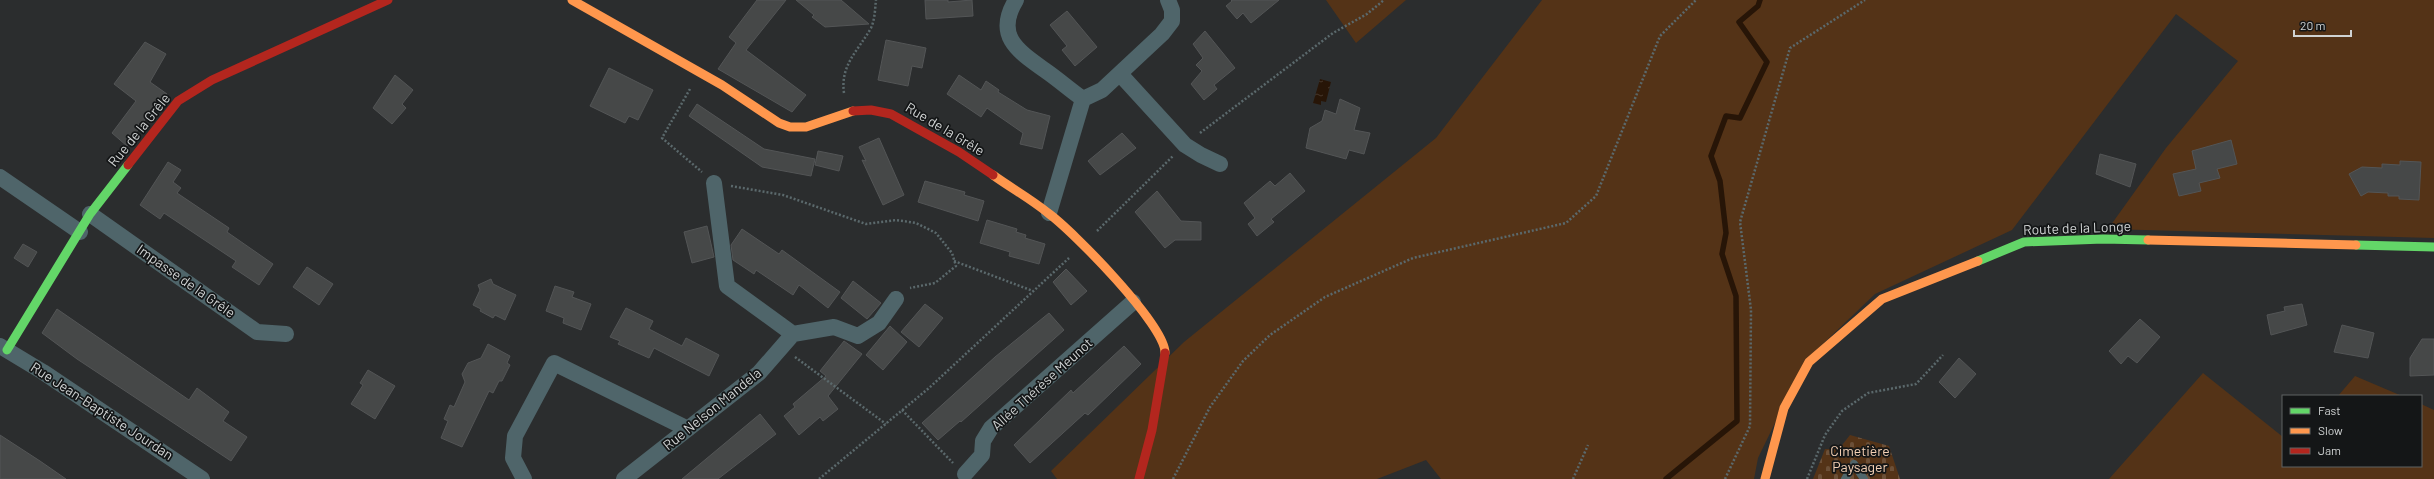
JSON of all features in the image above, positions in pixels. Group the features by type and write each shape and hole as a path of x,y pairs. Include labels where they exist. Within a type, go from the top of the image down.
{"street":[{"name":"Rue de la Grêle","path":"4,348 80,232 90,214 178,101 212,80 388,0"},
{"name":"Rue de la Grêle","path":"572,0 700,73 779,123 790,127 806,127 847,112 871,110 890,114 910,123 1049,213 1095,256 1153,324 1164,348 1164,365 1152,430 1139,479"},
{"path":"1016,0 1009,12 1007,26 1009,36 1017,50 1083,99"},
{"path":"1049,213 1083,99 1102,90 1162,34 1172,21 1172,10 1168,0"},
{"path":"1120,74 1185,145 1201,156 1220,164"},
{"path":"0,177 80,232"},
{"path":"714,183 727,286 793,334 834,327 858,336 879,323 896,299"},
{"name":"Impasse de la Grêle","path":"90,214 257,332 286,334"},
{"name":"Route de la Longe","path":"1765,479 1784,408 1809,362 1882,299 2024,242 2103,239 2434,248"},
{"name":"Allée Thérèse Meunot","path":"965,474 982,455 983,441 991,428 1133,302"},
{"name":"Rue Nelson Mandela","path":"624,479 759,373 793,334"},
{"name":"Rue Jean-Baptiste Jourdan","path":"4,348 43,372 202,479"},
{"path":"524,479 513,458 515,436 554,363 688,429"}],"lane":[{"path":"1845,479 1854,464 1864,479"}],"path":[{"path":"847,112 842,79 845,69 871,27 876,0"},
{"path":"819,479 902,410 1033,291 1083,245 1185,145 1333,32 1367,14 1384,0"},
{"path":"1173,479 1210,407 1243,361 1270,335 1325,297 1413,258 1566,222 1596,196 1660,36 1696,0"},
{"path":"1724,479 1750,426 1751,310 1740,222 1790,48 1865,0"},
{"path":"700,73 662,138 714,183 783,195 866,224 896,220 916,222 936,234 952,253 956,266 935,283 908,288 896,299"},
{"path":"954,261 1033,291"},
{"path":"782,347 886,424"},
{"path":"1807,479 1826,435 1842,411 1868,393 1916,384 1943,355"},
{"path":"902,410 920,431 965,474"},
{"path":"1573,479 1588,445"}],"green space":[{"path":"1326,0 1406,0 1356,43"},
{"path":"1542,0 2434,0 2434,238 2108,229 2166,148 2238,61 2176,14 2012,230 1875,294 1805,361 1758,458 1754,479 1441,479 1426,460 1377,479 1057,479 1051,471 1184,342 1436,138"},
{"path":"2203,373 2282,436 2282,467 2422,467 2422,404 2434,410 2434,479 2109,479"},
{"path":"2355,376 2400,395 2339,395"},
{"name":"Cimetière Paysager","path":"1850,435 1889,446 1900,479 1813,479 1825,449 1839,449"}],"water":[{"path":"1320,79 1331,82 1326,102 1321,101 1321,105 1313,103"}],"building":[{"path":"757,0 786,0 746,50 806,95 792,112 718,69 736,43 729,37"},
{"path":"796,0 841,0 869,24 825,27 812,17 814,15"},
{"path":"925,0 948,0 948,2 972,0 973,16 926,19"},
{"path":"1231,0 1279,0 1251,23 1243,13 1237,19 1226,6 1232,1"},
{"path":"1067,11 1097,47 1075,66 1062,50 1067,46 1050,25"},
{"path":"1205,31 1235,68 1214,85 1217,89 1204,100 1191,84 1202,71 1196,65 1203,58 1193,44"},
{"path":"886,40 926,48 922,68 912,66 908,86 878,80"},
{"path":"145,42 166,54 150,82 167,94 152,114 150,112 127,146 112,133 136,101 114,84"},
{"path":"609,68 653,90 638,120 629,116 625,123 590,106"},
{"path":"395,75 413,90 402,104 406,108 392,124 373,108"},
{"path":"959,75 981,90 986,81 999,90 998,92 1027,110 1050,116 1042,149 1020,144 1023,133 987,108 981,117 947,94"},
{"path":"1340,99 1360,108 1354,130 1370,133 1364,154 1349,150 1346,159 1306,148 1310,128 1322,121 1325,110 1336,114"},
{"path":"697,104 764,149 815,159 811,176 762,167 689,116"},
{"path":"1122,133 1136,148 1100,175 1088,161"},
{"path":"879,138 904,195 883,205 862,160 866,161 859,147"},
{"path":"2231,140 2237,164 2217,169 2220,178 2199,183 2201,191 2179,196 2173,174 2196,169 2192,151"},
{"path":"818,151 843,156 839,171 815,165"},
{"path":"2100,154 2136,164 2130,187 2096,174"},
{"path":"2400,161 2421,162 2419,200 2399,199 2399,196 2388,196 2388,193 2368,192 2361,196 2349,174 2362,167 2382,168 2382,164 2400,165"},
{"path":"168,162 181,170 173,182 181,188 177,193 229,228 227,232 273,264 259,285 232,267 236,261 164,213 160,219 140,205"},
{"path":"1290,173 1305,191 1271,219 1274,222 1257,236 1248,224 1255,218 1244,203 1270,181 1275,186"},
{"path":"925,181 965,192 964,195 984,201 978,221 918,202"},
{"path":"1157,191 1181,221 1201,222 1201,240 1175,240 1165,248 1135,212"},
{"path":"987,220 1017,229 1016,232 1026,235 1025,238 1045,244 1039,264 1009,256 1010,252 980,243"},
{"path":"707,226 714,257 692,263 684,232"},
{"path":"742,229 779,254 782,250 840,292 828,308 799,285 793,295 756,270 754,274 733,260 731,245"},
{"path":"23,244 37,252 28,267 14,258"},
{"path":"307,267 333,284 319,305 293,287"},
{"path":"1066,269 1087,291 1071,305 1053,282"},
{"path":"491,279 493,284 516,295 505,320 495,315 493,318 480,311 481,309 473,305 480,290 478,285"},
{"path":"853,281 881,303 867,319 841,298"},
{"path":"555,286 574,292 572,297 591,304 581,330 563,323 564,318 546,311"},
{"path":"925,304 943,318 919,347 901,332"},
{"path":"2302,304 2307,325 2271,335 2267,315 2285,311 2284,307"},
{"path":"626,308 653,321 649,329 682,346 686,338 719,355 709,376 654,348 649,358 618,344 620,341 610,337"},
{"path":"57,309 189,400 197,388 229,412 223,421 247,437 231,461 77,359 42,333"},
{"path":"1049,313 1064,330 961,422 960,421 938,440 922,423 995,357"},
{"path":"2140,319 2160,337 2137,363 2128,356 2121,364 2109,351"},
{"path":"2342,325 2374,333 2368,358 2334,352"},
{"path":"890,326 907,342 883,370 866,355"},
{"path":"2422,339 2434,339 2434,375 2410,376 2410,358"},
{"path":"844,341 862,354 828,396 838,409 823,421 820,417 799,435 784,416 795,407 793,404 826,376 820,371"},
{"path":"488,344 510,356 507,363 510,365 502,381 499,381 493,393 489,391 462,447 441,438 448,421 444,419 450,405 454,407 465,382 462,374 468,363 481,358"},
{"path":"1124,346 1141,364 1088,415 1085,413 1030,463 1014,445 1071,390 1073,393"},
{"path":"1959,358 1976,374 1955,398 1939,382"},
{"path":"368,370 395,386 375,419 351,404 363,385 360,383"},
{"path":"760,414 776,434 718,479 682,479"},
{"path":"0,435 40,461 66,479 0,479"}],"waterway":[{"path":"1666,479 1737,421 1736,296 1722,254 1726,233 1720,181 1711,156 1726,116 1740,118 1767,62 1739,22 1758,6 1760,0"}],"traffic: fast":[{"path":"7,350 90,214 128,165"},
{"path":"1978,261 2024,242 2103,239 2148,240"},
{"path":"2356,245 2434,247"}],"traffic: slow":[{"path":"572,0 722,85 779,123 790,127 806,127 853,111"},
{"path":"993,175 1048,213 1096,258 1151,322 1161,340 1165,353"},
{"path":"2148,240 2356,245"},
{"path":"1765,479 1784,408 1809,362 1882,299 1978,261"}],"traffic: jam":[{"path":"128,165 178,101 212,80 388,0"},
{"path":"853,111 871,110 891,114 959,152 993,175"},
{"path":"1139,479 1152,430 1165,353"}]}
